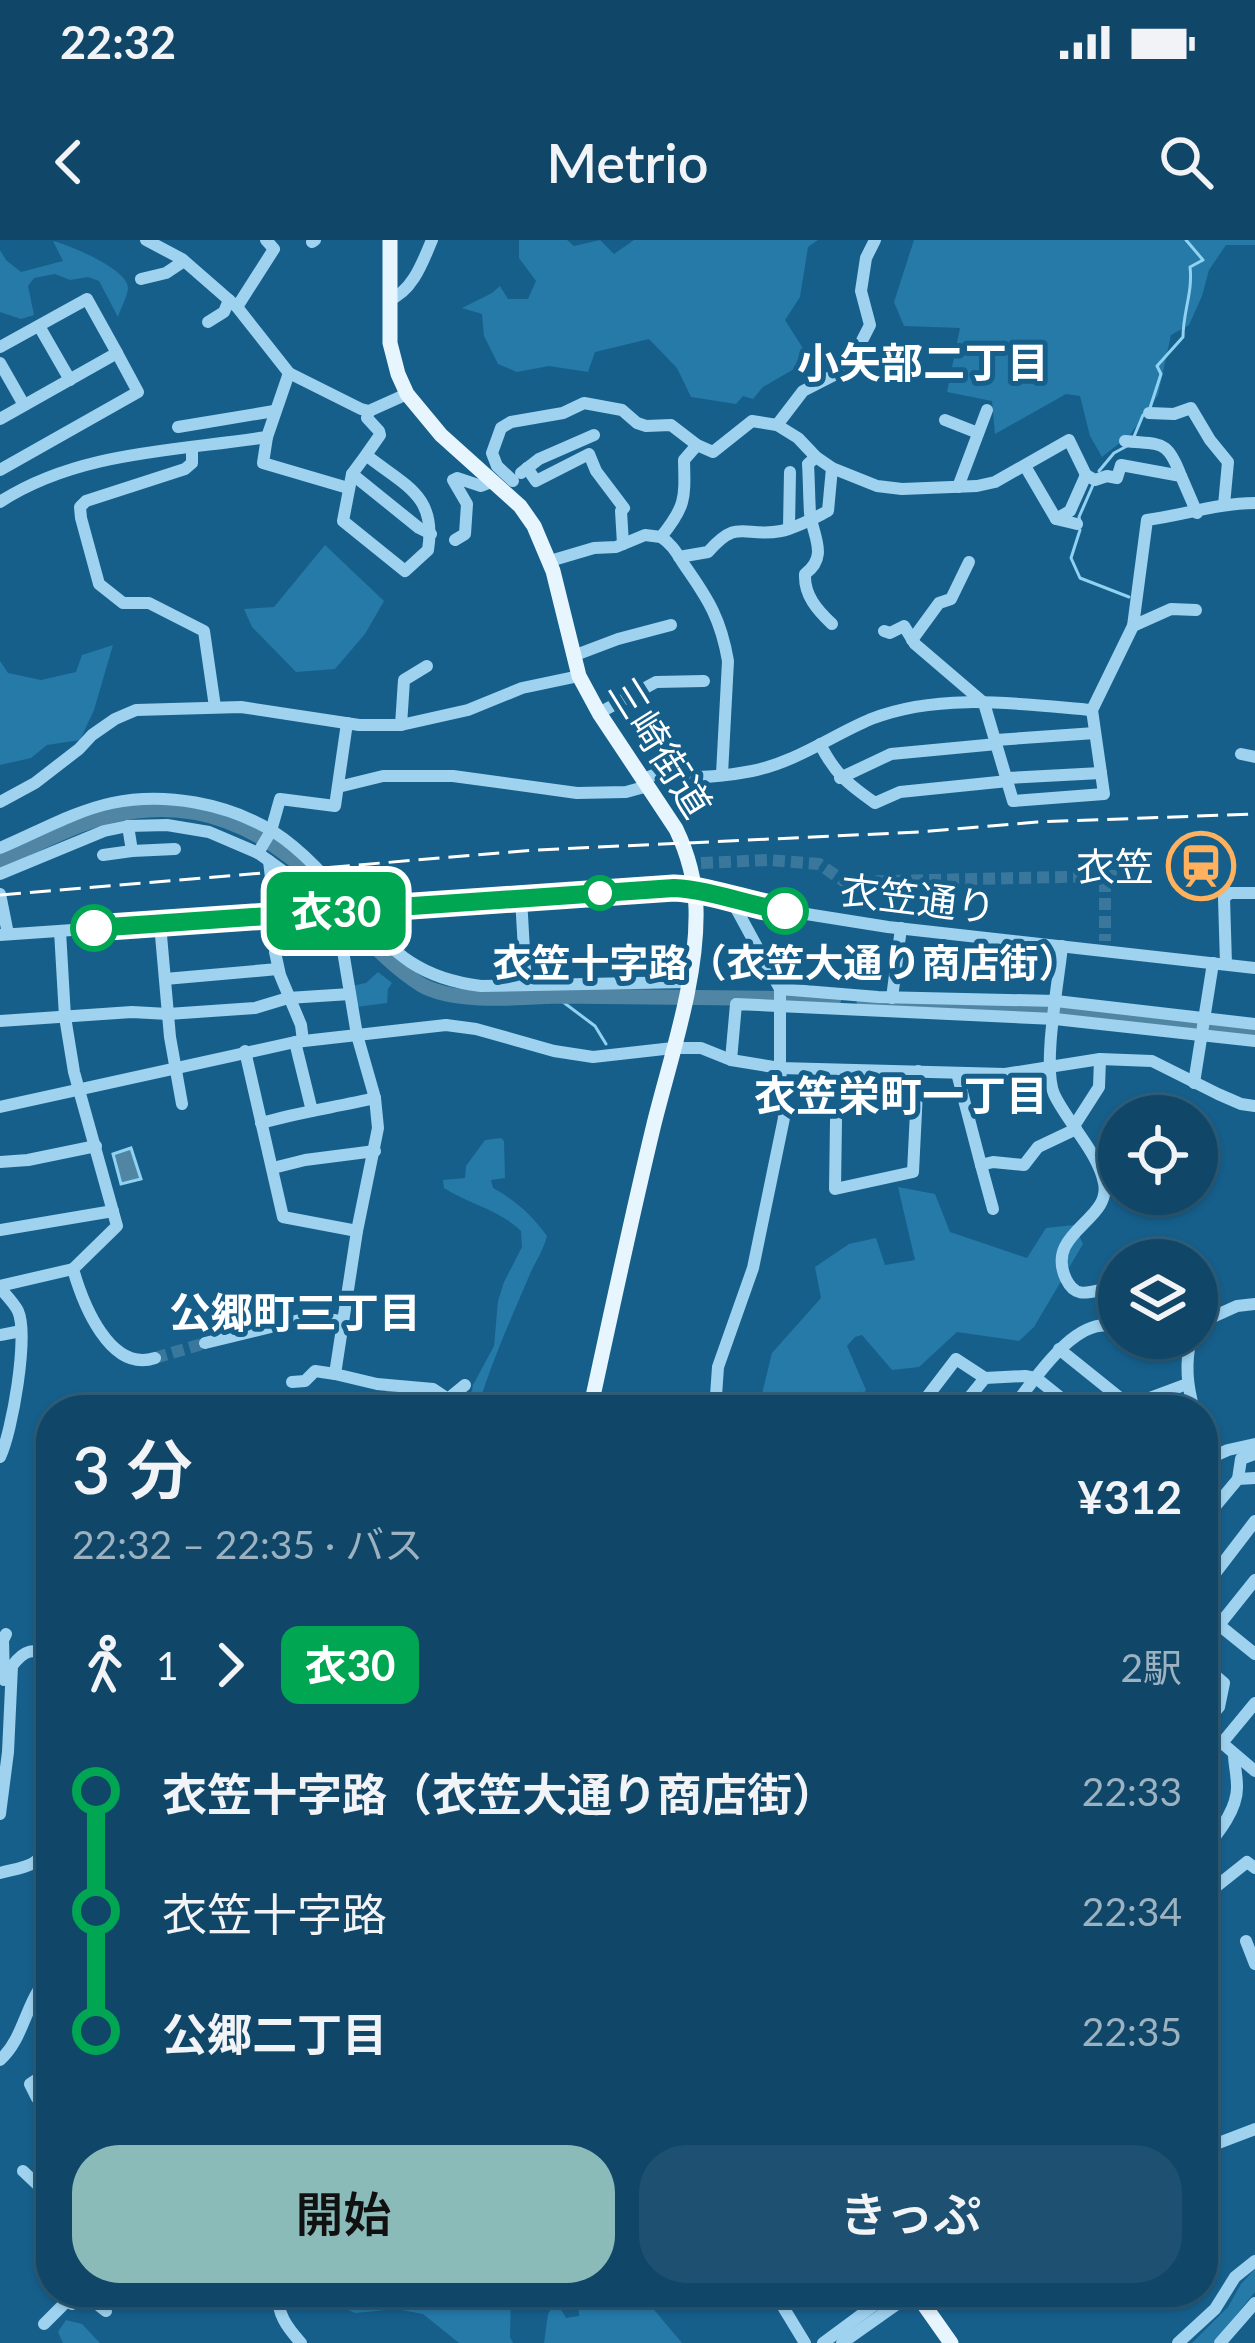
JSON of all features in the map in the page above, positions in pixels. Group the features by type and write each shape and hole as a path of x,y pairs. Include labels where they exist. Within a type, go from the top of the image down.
{"main road":[{"name":"三崎街道","path":"390,240 390,343 406,394 441,435 503,484 535,526 550,561 579,676 676,829 686,849 694,889 694,950 688,982 593,1395"},
{"path":"926,2307 951,2343"}],"street":[{"path":"146,240 184,261 233,303 289,373 369,411 406,394"},
{"path":"208,322 224,313 274,249 266,240"},
{"path":"389,300 407,287 433,240"},
{"path":"778,425 803,391 848,368 870,325 861,291 866,259 875,240"},
{"path":"141,279 166,274 184,261"},
{"path":"0,347 88,298 140,396 0,472 6,498 74,467 267,437"},
{"path":"39,326 70,380"},
{"path":"0,419 117,353"},
{"path":"0,363 24,405"},
{"path":"289,373 274,411 263,463 350,481 431,534"},
{"path":"503,484 492,453 501,428 584,403 622,410 646,426 671,425 713,452 752,421 778,425 832,468 877,486 902,489 994,482 1069,440 1086,475 1096,480 1117,478 1121,465 1181,476"},
{"path":"1149,413 1174,414 1191,408 1228,462 1224,505"},
{"path":"958,487 987,410"},
{"path":"178,427 274,411"},
{"path":"365,455 421,499 432,524 428,550 405,571 343,521 350,481 365,455 380,435 367,418 369,411"},
{"path":"562,413 575,442"},
{"path":"945,420 978,433"},
{"path":"455,540 466,534 467,504 453,480 481,486 503,484 539,459 594,435"},
{"path":"1125,441 1171,450 1197,513"},
{"path":"661,537 678,515 685,495 684,460 697,445"},
{"path":"192,448 192,463 185,469 86,501 80,507 99,584 123,602 149,603 204,631 215,707"},
{"path":"527,468 536,481 589,454 624,508 622,544"},
{"path":"816,457 808,464 811,520 820,547 804,582 813,606 832,625"},
{"path":"1025,466 1056,519 1077,524"},
{"path":"679,557 708,553 726,533 783,531 828,511 832,468"},
{"path":"789,527 790,472"},
{"path":"1056,519 1070,511 1086,475"},
{"path":"884,632 904,626 912,640 984,703 1013,801 1104,794 1092,710 1133,626 1147,520 1255,503"},
{"path":"550,561 645,535 672,544 709,599 726,648 722,774"},
{"path":"912,640 939,603 951,599 969,562"},
{"path":"1133,626 1171,609 1196,610"},
{"path":"572,656 671,625"},
{"path":"400,724 404,680 427,666"},
{"path":"0,802 35,783 115,718 136,710 215,707 347,723 400,724 468,710 522,688 579,676"},
{"path":"599,713 656,682 704,681"},
{"path":"338,788 383,776 453,776 577,794 626,792 646,783 653,774 696,777 751,771 798,757 874,718 934,705 1004,702 1092,710"},
{"path":"312,1111 299,1041 301,1025 278,969 278,937 263,854 280,799 335,806 347,723"},
{"path":"840,778 890,754 1095,733"},
{"path":"820,744 840,778 875,803 900,792 1101,773"},
{"path":"0,848 98,807 153,798 186,801 229,812 270,832 328,879 384,942 431,975 481,986 688,982"},
{"path":"0,874 89,836 128,826 167,825 209,832 263,854 328,912 341,939 356,1035 375,1098 378,1128 334,1374"},
{"path":"128,826 132,851"},
{"path":"103,855 176,849"},
{"name":"衣笠通り","path":"4,934 694,889 732,901 901,928 1255,968"},
{"path":"1194,1083 1219,963 1224,898 1230,893 1255,893"},
{"path":"0,894 4,934"},
{"path":"521,898 526,985"},
{"path":"716,1395 718,1367 764,1224 784,1118 780,990 732,901"},
{"path":"160,924 182,1104"},
{"path":"892,998 901,928"},
{"path":"0,1457 12,1416 21,1330 20,1314 0,1287 73,1269 117,1226 74,1072 60,931"},
{"path":"1062,946 1052,1090 1101,1173 1105,1192 1067,1242 1061,1268 1076,1292 1098,1290"},
{"path":"165,979 278,969"},
{"path":"780,990 1056,1002 1204,1026 1255,1041"},
{"path":"0,1022 255,1008 288,998 350,994"},
{"path":"731,1060 736,1004 1204,1026 1255,1024"},
{"path":"0,1107 299,1041 446,1024 593,1058 701,1048 731,1060 780,1068 1005,1073 1100,1059 1152,1061 1241,1104 1255,1106"},
{"path":"245,1052 283,1217 357,1231"},
{"path":"981,1166 993,1162 1024,1165 1038,1148 1075,1127 1099,1087 1100,1059"},
{"path":"836,1120 835,1190 913,1172 918,1071"},
{"path":"957,1073 993,1209"},
{"path":"261,1123 375,1098"},
{"path":"0,1162 95,1146"},
{"path":"273,1168 375,1151"},
{"path":"0,1230 113,1211"},
{"path":"73,1269 94,1323 119,1354 142,1362 155,1358"},
{"path":"1218,1315 1255,1304"},
{"path":"206,1342 312,1317 341,1321"},
{"path":"1023,1395 1059,1349 1072,1337 1098,1326"},
{"path":"0,1335 21,1330"},
{"path":"1059,1349 1116,1395"},
{"path":"928,1395 956,1359 985,1378 1036,1378 1057,1395"},
{"path":"1187,1359 1190,1395"},
{"path":"292,1382 305,1381 316,1371 433,1389 442,1395"},
{"path":"971,1395 985,1378"},
{"path":"1157,1395 1187,1384"},
{"path":"453,1395 465,1385"},
{"path":"1218,1454 1255,1444"},
{"path":"1218,1503 1238,1479 1241,1459 1255,1454"},
{"path":"1238,1479 1255,1478"},
{"path":"1218,1569 1255,1521"},
{"path":"1253,1648 1219,1624 1255,1580"},
{"path":"6,1634 2,1640 4,1691 10,1702"},
{"path":"0,1814 12,1666 24,1653 36,1651"},
{"path":"1218,1678 1224,1683 1218,1708"},
{"path":"1222,1744 1255,1703"},
{"path":"1218,1740 1254,1768"},
{"path":"1218,1832 1235,1803 1234,1754"},
{"path":"1218,1885 1247,1862 1255,1868"},
{"path":"0,1873 36,1863"},
{"path":"1246,1941 1255,1964"},
{"path":"0,2060 11,2050 36,1993"},
{"path":"1218,2143 1255,2129"},
{"path":"23,2170 36,2182"},
{"path":"1218,2304 1235,2277 1255,2261"},
{"path":"1220,2343 1255,2303"},
{"path":"44,2324 62,2307"},
{"path":"101,2307 106,2311"},
{"path":"277,2307 287,2330 301,2343"},
{"path":"783,2307 805,2343"},
{"path":"823,2343 872,2307"},
{"path":"842,2343 894,2307"},
{"path":"1178,2343 1216,2307"}],"shaded area":[{"path":"519,240 567,240 574,246 600,240 614,254 634,240 818,240 808,247 800,297 785,320 804,350 794,369 763,387 753,399 743,396 736,404 691,397 677,368 649,339 595,352 588,372 549,366 517,372 498,364 484,336 482,314 462,308 500,286 508,299 528,299 536,281 519,258"},
{"path":"914,240 1255,240 1255,245 1226,245 1209,270 1189,325 1171,335 1158,395 1130,435 1102,457 1090,436 1080,396 1066,394 995,434 992,401 947,392 960,328 904,326 894,302"},
{"path":"53,241 119,273 128,291 118,317 99,281 55,274 34,278 28,286 34,315 21,319 0,312 0,250 21,272 63,261"},
{"path":"325,545 384,601 365,634 335,669 296,672 252,627 244,609 274,607"},
{"path":"113,645 80,740 47,745 31,758 0,765 0,661 8,673 41,680 76,672 82,655"},
{"path":"378,972 392,983 387,1003 356,1007 351,986 366,983"},
{"path":"485,1140 504,1141 505,1178 491,1180 493,1188 523,1209 547,1236 482,1395 471,1395 494,1346 498,1301 522,1247 521,1231 504,1218 444,1188 443,1180 465,1178 466,1166"},
{"path":"131,1148 141,1179 121,1184 113,1154"},
{"path":"898,1187 935,1194 950,1232 1027,1258 1046,1228 1074,1225 1083,1244 1034,1327 1019,1341 957,1332 919,1367 892,1370 862,1335 847,1346 866,1390 863,1395 762,1395 772,1353 821,1298 815,1267 849,1244 876,1238 885,1265 915,1260"},
{"path":"402,1384 436,1395 379,1395"},
{"path":"1255,2269 1255,2292 1213,2343 1192,2343 1228,2307"},
{"path":"341,2307 511,2307 513,2343 459,2343 423,2314 396,2309 355,2313"},
{"path":"552,2307 560,2307 566,2318 579,2316 579,2307 652,2307 682,2343 544,2343"},
{"path":"66,2320 82,2324 100,2343 63,2343 58,2332"}],"waterway":[{"path":"1150,408 1161,374 1157,366 1183,337 1190,267 1203,260 1186,240"},
{"path":"1133,439 1143,415"},
{"path":"1099,471 1127,446"},
{"path":"1080,521 1093,485"},
{"path":"1080,530 1071,558 1080,578 1129,597"},
{"path":"0,861 110,816 141,811 200,813 227,821 277,848 324,887 385,956 420,984 450,995 834,999"},
{"path":"555,996 595,1026 606,1044"},
{"path":"864,1001 948,1009 1068,1009 1255,1031"}],"tunnel":[{"path":"701,863 819,864 845,882 1105,876 1105,941"},
{"path":"1105,876 1137,875"},
{"path":"155,1358 205,1343"}],"railway":[{"path":"0,895 536,850 1255,814"}],"bus line":[{"name":"衣30","path":"94,928 674,888 785,911"}],"place":[{"name":"衣笠","path":"1201,866"},
{"name":"衣笠十字路（衣笠大通り商店街）","path":"785,911"}],"district":[{"name":"小矢部二丁目","path":"923,362"},
{"name":"衣笠栄町一丁目","path":"901,1095"},
{"name":"公郷町三丁目","path":"295,1312"}]}
